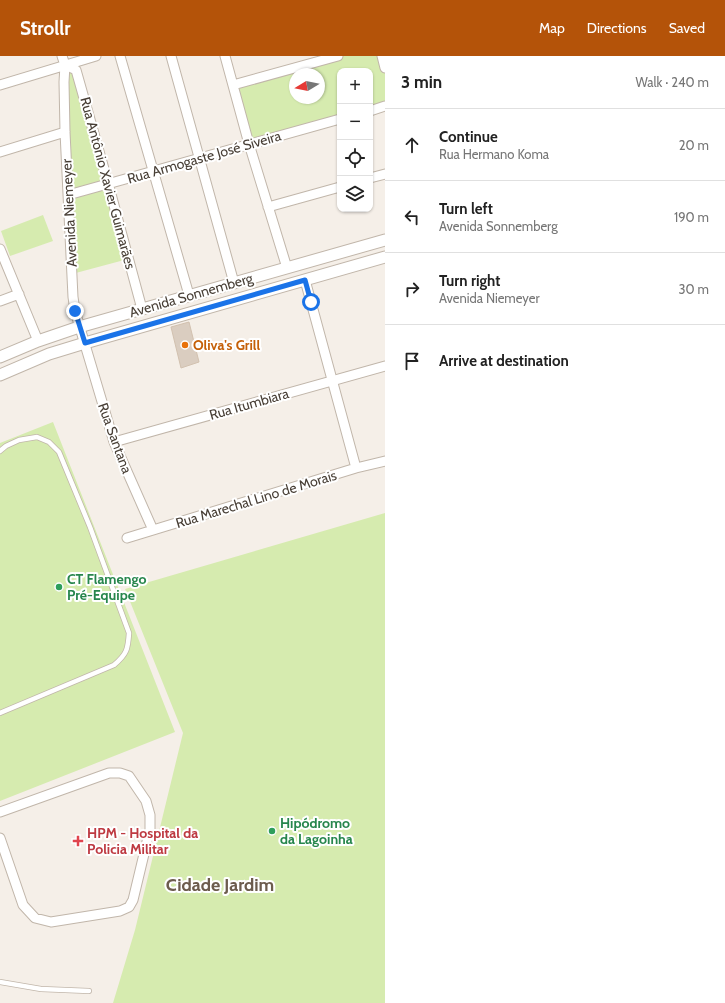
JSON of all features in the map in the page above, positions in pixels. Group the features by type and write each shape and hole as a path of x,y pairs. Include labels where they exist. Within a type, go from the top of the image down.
{"street":[{"path":"62,56 65,65"},
{"path":"0,84 96,56"},
{"path":"120,56 189,295"},
{"path":"171,56 234,282"},
{"path":"225,56 249,144 287,268"},
{"path":"233,85 338,56"},
{"path":"382,56 385,68"},
{"name":"Avenida Niemeyer","path":"65,65 65,132 73,297 79,327 85,343"},
{"name":"Rua Antônio Xavier Guimarães","path":"65,65 76,70 142,309"},
{"path":"373,110 385,106"},
{"name":"Rua Armogaste José Siveira","path":"68,195 337,120"},
{"path":"0,152 65,132"},
{"path":"373,177 385,174"},
{"path":"268,207 337,187"},
{"name":"Avenida Sonnemberg","path":"0,357 38,341 79,327 385,240"},
{"path":"0,249 38,341"},
{"name":"Avenida Sonnemberg","path":"0,375 49,354 385,257"},
{"path":"305,280 356,468"},
{"path":"0,301 19,294"},
{"name":"Rua Santana","path":"85,343 114,442 153,530"},
{"name":"Rua Itumbiara","path":"114,442 385,366"},
{"name":"Rua Marechal Lino de Morais","path":"127,538 356,468 385,461"},
{"path":"0,812 110,773 120,773 129,776 146,801 150,815 150,829 133,900 128,907 120,911 51,922 35,918 23,905 0,838"}],"lane":[{"path":"0,451 6,446 20,440 37,437 49,442 59,452 90,527 128,633 128,646 123,658 114,665 0,713"},
{"path":"0,982 41,989 89,991"}],"green space":[{"path":"338,56 382,56 385,68 385,106 373,110 373,68 337,68 337,120 249,144 233,85 289,70 289,104 325,104 325,68 295,68"},
{"path":"65,65 77,70 128,259 72,274"},
{"path":"43,215 53,241 10,256 1,231"},
{"name":"CT Flamengo Pré-Equipe","path":"53,422 175,732 0,801 0,443"},
{"name":"Hipódromo da Lagoinha","path":"385,513 385,1003 113,1003 135,930 183,733 125,589"}],"building":[{"name":"Oliva's Grill","path":"189,322 199,362 181,368 171,327"}],"place":[{"name":"Oliva's Grill","path":"185,345"},
{"name":"CT Flamengo Pré-Equipe","path":"59,587"},
{"name":"Hipódromo da Lagoinha","path":"272,831"},
{"name":"HPM - Hospital da Policia Militar","path":"78,841"}],"district":[{"name":"Cidade Jardim","path":"220,885"}],"route":[{"path":"75,311 85,343 305,280 311,302"}]}
